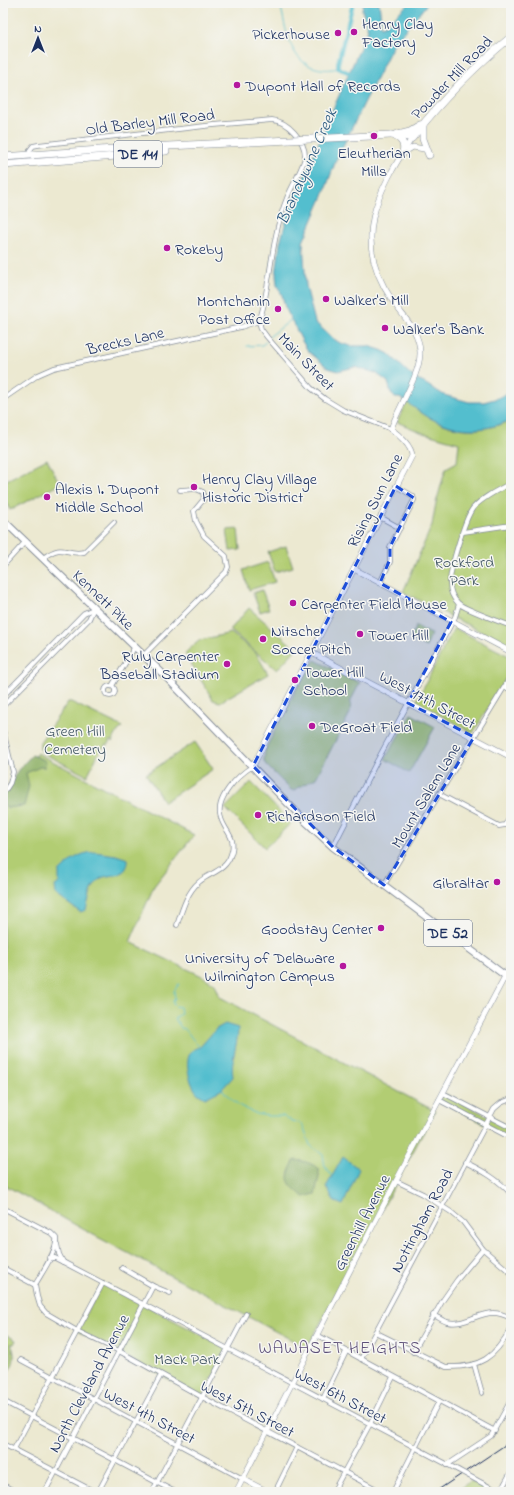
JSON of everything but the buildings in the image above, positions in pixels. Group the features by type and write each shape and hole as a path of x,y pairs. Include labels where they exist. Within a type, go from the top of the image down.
{"highway":[{"name":"Powder Mill Road","path":"412,138 474,69 511,37"},
{"name":"DE 141","path":"3,157 127,148 391,135 410,131 424,123"},
{"path":"424,123 422,139 429,155"},
{"name":"DE 141","path":"391,135 412,138"},
{"path":"391,135 402,141 404,148 402,153"},
{"name":"DE 141","path":"3,164 129,155 220,144"},
{"path":"3,164 22,161 29,155"}],"main road":[{"name":"Kennett Pike","path":"3,520 134,648 162,673 253,766"},
{"name":"DE 52","path":"253,766 304,820 333,847 508,978"}],"street":[{"name":"Old Barley Mill Road","path":"29,155 33,146 38,145 263,120 274,120 280,122 296,135 304,148 305,157 286,199 280,219 264,303 259,321"},
{"name":"Rising Sun Lane","path":"253,766 413,453 391,428 419,364 420,354 418,338 415,330 392,301 382,285 375,268 371,251 370,233 373,216 384,188 402,153 412,138"},
{"path":"402,153 413,148 424,149"},
{"name":"Main Street","path":"259,321 261,329 269,339 312,388 325,399 343,410 391,428"},
{"name":"Brecks Lane","path":"3,399 38,375 54,368 259,321"},
{"path":"511,483 489,495 473,508 453,562 450,579 451,592 459,604 511,626"},
{"path":"380,583 390,562 390,550 414,498 411,494 396,486"},
{"path":"143,656 226,572 228,567 226,556 204,536 198,527 195,518 195,510 204,499 203,492 196,489 180,490"},
{"path":"380,517 400,528"},
{"path":"43,558 52,551 57,550 80,553 84,552 114,522"},
{"path":"463,532 511,525"},
{"path":"3,566 26,541"},
{"path":"354,570 511,652"},
{"path":"333,847 408,703 455,617 459,604"},
{"path":"3,696 84,613 94,608"},
{"path":"3,706 89,619 94,608"},
{"path":"112,686 134,648"},
{"name":"West 17th Street","path":"312,652 511,757"},
{"name":"Mount Salem Lane","path":"384,885 511,676"},
{"path":"505,686 511,690"},
{"path":"3,730 13,773 10,783 3,794"},
{"path":"177,925 190,892 199,882 220,870 228,862 231,854 232,840 220,817 221,800 226,792 241,776 253,766"},
{"path":"439,794 498,825 503,826 507,823 511,814"},
{"name":"Greenhill Avenue","path":"236,1492 443,1093 508,978 511,965"},
{"path":"443,1093 511,1128"},
{"name":"Nottingham Road","path":"361,1360 485,1125 496,1106 511,1099"},
{"path":"440,1100 511,1138"},
{"path":"465,1162 485,1172 503,1185 511,1194"},
{"path":"396,1182 423,1194 442,1205 463,1222 483,1249 511,1273"},
{"path":"3,1208 55,1236 59,1254 63,1262"},
{"path":"3,1268 35,1285 57,1242"},
{"path":"413,1352 433,1315 457,1280 483,1249"},
{"name":"West 6th Street","path":"49,1258 55,1258 103,1282 500,1492"},
{"path":"122,1268 170,1294"},
{"path":"14,1449 103,1282"},
{"name":"West 5th Street","path":"35,1285 40,1306 46,1312 77,1331 119,1351 202,1397 382,1492"},
{"name":"North Cleveland Avenue","path":"45,1492 153,1286"},
{"path":"433,1315 446,1322 459,1323 493,1313 511,1318"},
{"path":"152,1492 246,1314"},
{"path":"375,1332 446,1367 458,1368 474,1364 497,1351 511,1328"},
{"path":"317,1335 495,1431"},
{"path":"323,1399 346,1352"},
{"name":"West 4th Street","path":"21,1360 268,1492"},
{"path":"474,1364 482,1393"},
{"path":"98,1492 161,1375"},
{"path":"333,1492 370,1424 393,1376"},
{"path":"448,1465 491,1436 511,1400"},
{"path":"3,1401 174,1492"},
{"path":"393,1492 439,1401"},
{"path":"3,1444 94,1492"},
{"path":"275,1492 297,1447"},
{"path":"500,1492 511,1472"},
{"path":"3,1485 16,1492"}],"highlighted area":[{"path":"396,486 414,498 390,547 390,559 380,583 451,622 408,703 474,737 384,885 333,847 253,766"}],"green space":[{"name":"Rockford Park","path":"407,402 437,422 458,428 479,429 511,420 511,647 403,592 432,525 436,503 446,468 457,462 459,443 423,433 397,422"},
{"path":"47,459 60,484 10,510 3,496 3,482"},
{"path":"238,529 240,550 230,551 227,530"},
{"path":"286,546 293,567 275,572 268,552"},
{"path":"268,562 275,582 249,590 243,570"},
{"path":"262,590 269,609 260,612 253,593"},
{"name":"Nitsche Soccer Pitch","path":"249,608 296,649 277,670 230,630"},
{"path":"416,626 431,634 426,647 410,638"},
{"path":"454,628 511,657 511,670 473,733 416,702"},
{"name":"Ruly Carpenter Baseball Stadium","path":"231,633 256,653 268,674 220,702 213,700 185,653 200,640"},
{"path":"315,660 360,683 351,700 350,713 316,778 294,790 291,790 266,765 264,761 265,750 306,670"},
{"name":"Green Hill Cemetery","path":"68,702 71,702 123,727 118,731 112,742 110,740 108,745 105,745 104,748 102,747 87,776 47,755 40,749 40,742"},
{"path":"411,714 435,727 409,773 385,759"},
{"path":"195,742 213,769 164,802 146,774"},
{"path":"37,753 194,835 154,886 130,942 202,976 215,984 220,997 435,1111 307,1348 88,1232 3,1184 3,801"},
{"path":"32,755 46,761 45,767 40,767 26,773 29,786 24,806 7,808 3,803 3,797 18,770"},
{"name":"Richardson Field","path":"251,782 291,823 265,848 225,808"},
{"path":"443,1093 511,1128 511,1138 439,1100"},
{"path":"295,1160 314,1165 319,1169 319,1177 315,1194 304,1197 289,1181 289,1172"},
{"name":"Mack Park","path":"103,1283 228,1349 202,1397 77,1331"},
{"path":"3,1333 16,1340 14,1344 11,1344 14,1353 12,1366 3,1376 3,1373 10,1361 11,1355"},
{"path":"471,1481 492,1492 454,1492"}],"water":[{"path":"363,3 379,3 381,27 386,25 409,3 428,3 395,42 389,53 336,160 323,196 303,242 306,286 315,322 340,343 351,346 368,346 389,354 411,375 444,395 469,402 484,402 498,398 511,391 511,420 500,424 480,429 449,426 428,417 400,398 395,398 391,393 388,382 376,373 355,367 338,371 328,368 308,351 285,307 282,295 277,285 276,275 280,243 292,200 299,190 368,30 362,10"},
{"path":"95,852 116,855 128,859 128,864 125,870 121,873 98,880 91,892 86,910 80,912 56,895 55,886 59,883 59,872 71,861 83,854"},
{"path":"225,1024 238,1028 233,1059 233,1077 221,1090 205,1098 198,1094 189,1077 188,1058 194,1049 200,1047 216,1029"},
{"path":"343,1157 359,1169 343,1205 335,1202 326,1187"}],"waterway":[{"path":"280,3 290,42 299,58 316,68 327,70 338,68"},
{"path":"350,73 338,68 338,63 353,3"},
{"path":"269,337 292,319"},
{"path":"247,346 262,345 268,340"},
{"path":"179,984 174,991 175,999 173,1004 180,1007 181,1014 175,1019 182,1029 184,1028 195,1043 200,1047"},
{"path":"222,1089 240,1106 257,1114 283,1116 287,1119 302,1124 310,1145 323,1155 325,1167 332,1176"}],"railway":[{"path":"435,1492 511,1441"}],"place":[{"name":"Henry Clay Factory","path":"354,32"},
{"name":"Pickerhouse","path":"338,33"},
{"name":"Dupont Hall of Records","path":"237,85"},
{"name":"Eleutherian Mills","path":"374,136"},
{"name":"Rokeby","path":"167,248"},
{"name":"Walker's Mill","path":"326,299"},
{"name":"Montchanin Post Office","path":"278,309"},
{"name":"Walker's Bank","path":"385,328"},
{"name":"Henry Clay Village Historic District","path":"194,487"},
{"name":"Alexis I. Dupont Middle School","path":"47,497"},
{"name":"Carpenter Field House","path":"293,603"},
{"name":"Tower Hill","path":"360,634"},
{"name":"Nitsche Soccer Pitch","path":"263,639"},
{"name":"Ruly Carpenter Baseball Stadium","path":"227,664"},
{"name":"Tower Hill School","path":"295,680"},
{"name":"DeGroat Field","path":"312,726"},
{"name":"Richardson Field","path":"258,815"},
{"name":"Gibraltar","path":"497,882"},
{"name":"Goodstay Center","path":"381,928"},
{"name":"University of Delaware Wilmington Campus","path":"343,966"}],"district":[{"name":"WAWASET HEIGHTS","path":"340,1347"}],"water label":[{"name":"Brandywine Creek","path":"306,166"}]}
